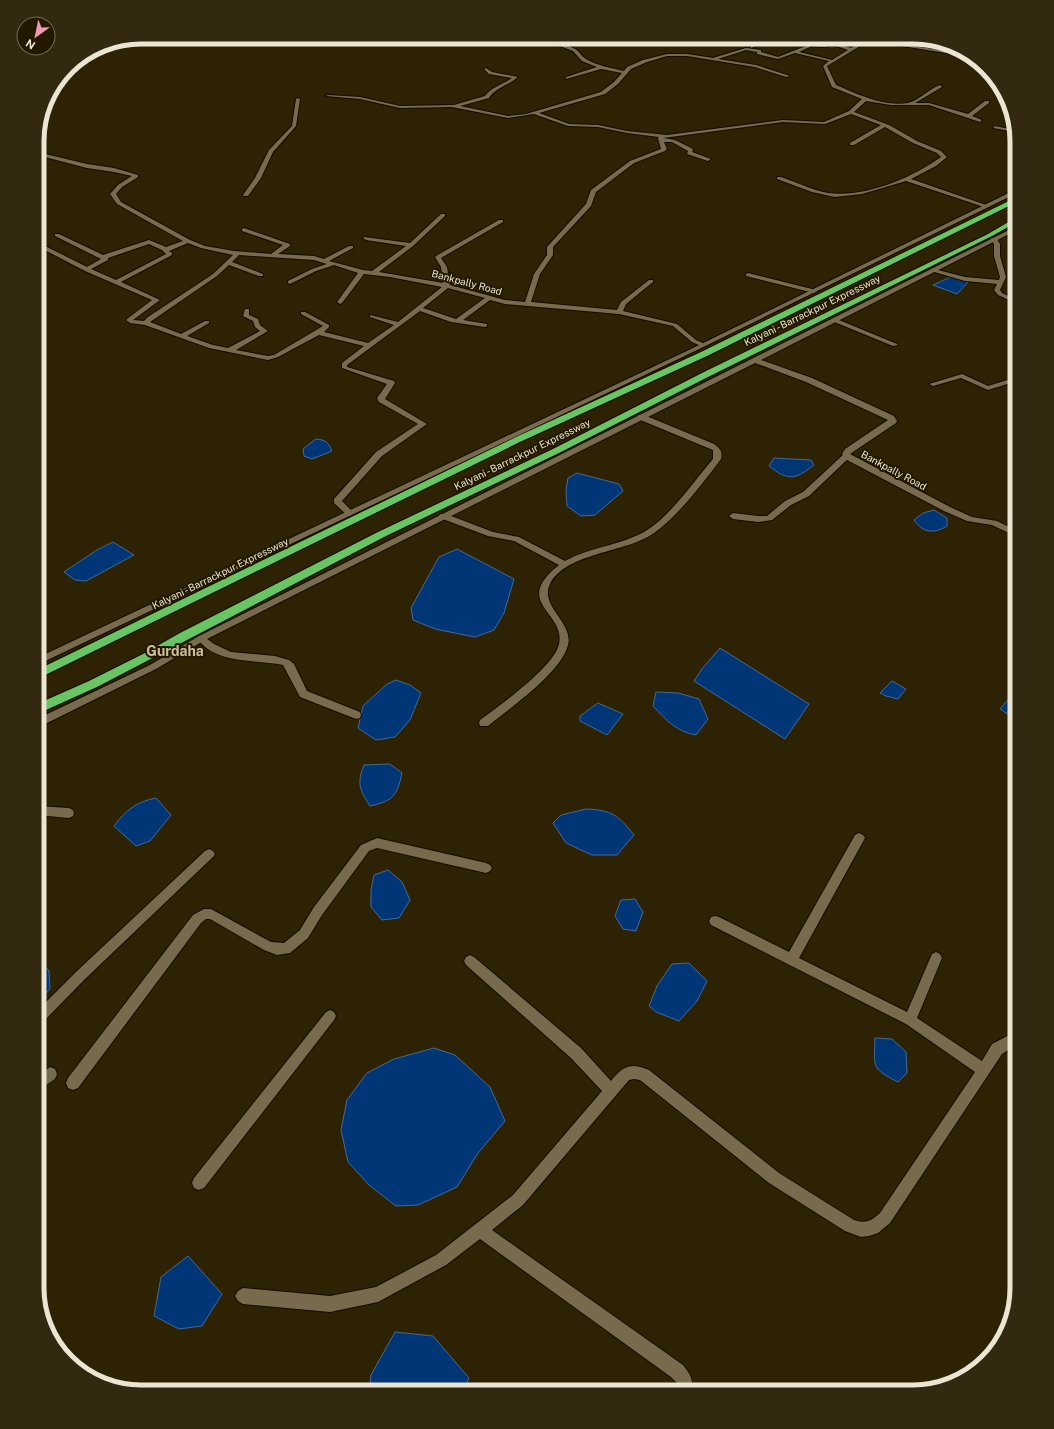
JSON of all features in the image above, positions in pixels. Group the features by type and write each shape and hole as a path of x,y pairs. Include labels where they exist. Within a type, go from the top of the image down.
{"highway":[{"name":"Kalyani - Barrackpur Expressway","path":"44,672 519,439 704,354 1010,202"},
{"name":"Kalyani - Barrackpur Expressway","path":"44,706 93,684 314,568 556,451 707,374 1010,224"}],"street":[{"path":"556,44 574,50 584,60 602,67 625,72"},
{"path":"712,59 754,46 749,44"},
{"path":"748,49 760,51 758,53 777,58 812,45 824,46 829,44"},
{"path":"834,44 852,50"},
{"path":"862,44 825,67 833,84 865,99 891,104 929,104 980,120"},
{"path":"888,44 953,53"},
{"path":"795,52 833,61"},
{"path":"328,96 360,98 400,107 454,107 506,117 536,113 605,92 616,83 625,72 640,63 667,55 685,54 756,66 788,76"},
{"path":"960,58 964,59"},
{"path":"568,78 602,67"},
{"path":"454,107 487,97 490,92 507,84 516,77 491,73 486,69"},
{"path":"909,104 940,86"},
{"path":"246,195 258,178 271,151 294,126 298,99"},
{"path":"536,113 568,125 598,126 627,132 665,136 739,128 783,120 822,123 851,112 865,99"},
{"path":"969,116 986,102"},
{"path":"779,178 834,195 860,194 906,179 944,156 884,125 851,112"},
{"path":"852,144 884,125"},
{"path":"995,127 1009,130"},
{"path":"527,304 537,274 550,255 550,247 589,204 593,190 632,162 663,150 664,149 660,138 665,136"},
{"path":"661,141 673,141 691,150 689,153 708,159"},
{"name":"Bankpally Road","path":"44,155 87,166 114,170 136,176 120,186 113,194 119,203 188,241 211,248 238,253 308,257 362,272 416,278 488,299 505,302 619,312 675,325 694,341 703,345"},
{"path":"906,179 986,206"},
{"path":"44,659 703,345 1010,194"},
{"path":"374,273 411,245 443,215"},
{"path":"350,513 337,501 379,454 423,424 382,400 381,398 391,383 344,367 344,364 419,309 447,286 444,266 438,257 501,221"},
{"path":"244,230 288,245 274,254"},
{"path":"44,720 153,667 202,638 753,360 934,271 1010,231"},
{"path":"56,235 104,257"},
{"path":"366,238 411,245"},
{"path":"994,239 997,244 997,256 1003,277 997,290 1000,294 1010,299"},
{"path":"165,250 188,241"},
{"path":"87,268 105,259 104,257 149,242 170,254 170,256 114,283"},
{"path":"44,247 114,283 157,300 130,318 130,321 146,323 211,347 263,358 272,358 321,331 327,326 303,313"},
{"path":"324,261 351,247"},
{"path":"146,323 150,318 216,275 238,253"},
{"path":"228,263 261,275"},
{"path":"290,282 314,270 332,264"},
{"path":"934,271 964,279 1001,282"},
{"path":"340,302 362,272"},
{"path":"748,275 814,291"},
{"path":"619,312 621,304 651,281"},
{"path":"457,321 488,299"},
{"path":"419,309 457,321 485,325"},
{"path":"228,351 265,331 257,326 256,320 247,317 247,310"},
{"path":"372,316 399,324"},
{"path":"834,320 895,345"},
{"path":"181,336 207,322"},
{"path":"321,331 321,333 370,346"},
{"name":"Bankpally Road","path":"753,360 809,380 849,400 880,412 893,420 888,425 848,451 847,456 947,509 970,519 994,523 1010,531"},
{"path":"933,384 962,376 988,388 1010,381"},
{"path":"484,723 528,687 559,656 564,645 565,636 542,592 544,585 553,574 566,564 642,536 658,526 718,455 716,450 711,446 641,417"},
{"path":"733,516 758,519 769,518 788,503 806,494 847,456"},
{"path":"443,516 491,534 516,539 566,564"},
{"path":"202,638 209,646 216,650 238,657 286,662 289,664 303,694 356,715"},
{"path":"44,811 69,813"},
{"path":"792,959 859,838"},
{"path":"73,1083 197,919 204,914 211,914 268,946 277,949 286,948 295,943 304,934 318,911 366,848 371,844 377,843 486,868"},
{"path":"44,1013 209,854"},
{"path":"715,921 910,1020 983,1070"},
{"path":"910,1020 936,958"},
{"path":"470,961 558,1038 611,1091"},
{"path":"199,1183 330,1016"},
{"path":"243,1296 330,1304 378,1294 441,1260 518,1200 624,1075 630,1071 644,1076 774,1178 850,1226 860,1230 873,1229 885,1218 997,1049 1010,1041"},
{"path":"44,1079 50,1074"},
{"path":"480,1230 677,1371 685,1380 685,1385"}],"water":[{"path":"953,276 968,282 957,294 933,285"},
{"path":"316,439 326,442 332,451 312,459 304,456 303,449"},
{"path":"774,458 811,460 814,465 802,474 792,477 781,474 769,466"},
{"path":"577,473 619,484 623,491 595,515 581,516 567,506 566,490 568,478"},
{"path":"934,510 947,518 947,526 942,529 929,531 921,528 914,520 923,513"},
{"path":"113,542 134,555 86,581 75,580 64,572 97,550"},
{"path":"457,549 514,579 504,613 494,630 475,637 435,629 413,620 411,608 439,557"},
{"path":"720,648 809,704 785,739 694,681"},
{"path":"396,680 410,685 421,693 410,720 395,737 376,740 358,728 363,706 387,684"},
{"path":"892,681 906,689 898,699 880,693"},
{"path":"656,692 678,693 699,699 708,719 696,735 677,728 667,721 653,706"},
{"path":"1010,697 1010,715 1000,709"},
{"path":"598,703 623,714 607,735 580,721 580,716"},
{"path":"390,764 402,773 396,792 384,802 370,806 363,795 360,786 360,777 364,765"},
{"path":"156,798 171,815 150,841 136,846 114,826 127,811 137,804"},
{"path":"586,809 608,812 614,815 619,818 634,835 617,855 592,855 566,843 553,823 561,815"},
{"path":"388,870 402,882 410,900 399,918 382,920 371,907 371,890 374,875"},
{"path":"635,899 643,912 636,931 623,929 615,916 621,900"},
{"path":"689,963 707,981 697,1001 679,1021 656,1012 649,1006 657,986 672,964"},
{"path":"44,964 49,971 50,989 44,995"},
{"path":"875,1038 892,1039 906,1052 907,1073 898,1082 883,1073 876,1066 874,1056"},
{"path":"434,1048 455,1055 490,1087 505,1121 478,1153 457,1187 418,1205 396,1206 369,1185 348,1162 341,1130 347,1100 367,1073 394,1059"},
{"path":"188,1256 222,1294 202,1326 179,1329 154,1316 161,1277"},
{"path":"395,1332 433,1336 469,1378 466,1385 370,1385 371,1375"}],"district":[{"name":"Gurdaha","path":"175,651"}]}
